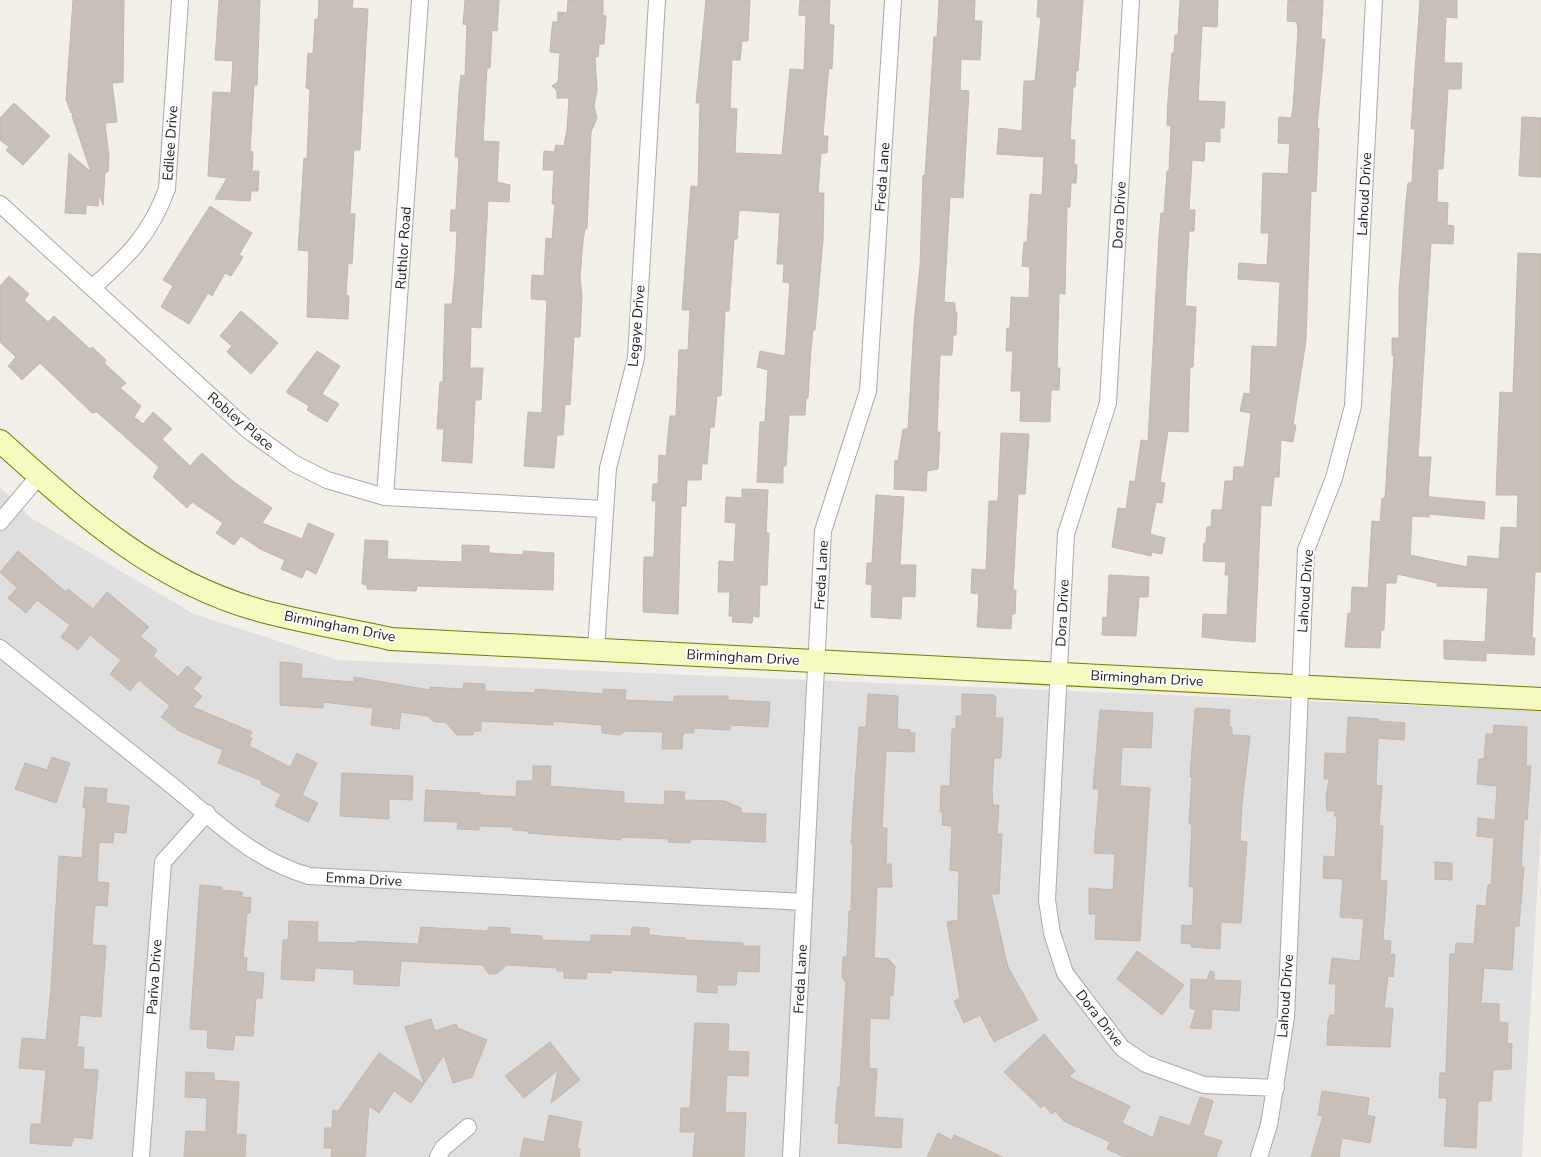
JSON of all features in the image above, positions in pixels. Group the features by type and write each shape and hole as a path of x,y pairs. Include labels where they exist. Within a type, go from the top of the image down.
{"main road":[{"name":"Birmingham Drive","path":"0,442 87,519 139,557 199,587 257,609 391,638 1541,699"}],"street":[{"name":"Edilee Drive","path":"92,288 127,257 157,216 167,189 180,0"},
{"name":"Ruthlor Road","path":"386,497 420,0"},
{"name":"Legaye Drive","path":"596,649 608,468 636,358 657,0"},
{"name":"Freda Lane","path":"790,1157 823,532 868,391 893,0"},
{"name":"Dora Drive","path":"1131,0 1108,403 1066,534 1047,900 1052,933 1065,973 1122,1048 1146,1064 1204,1085 1276,1088"},
{"name":"Lahoud Drive","path":"1258,1157 1269,1125 1286,1017 1306,550 1334,478 1353,406 1374,0"},
{"name":"Robley Place","path":"0,204 249,431 295,464 327,480 386,497 604,509"},
{"path":"0,522 39,476"},
{"name":"Emma Drive","path":"0,648 207,813 242,845 287,870 308,876 804,902"},
{"name":"Pariva Drive","path":"142,1157 163,862 207,813"},
{"path":"438,1157 443,1148 468,1127"}],"shaded area":[{"path":"0,487 31,518 194,614 337,660 1541,711 1541,824 1522,1157 0,1157"}],"building":[{"path":"73,0 124,0 123,82 112,83 117,122 105,123 109,157 108,172 105,172 103,205 99,194 98,206 86,205 86,214 65,213 69,153 91,172 72,116 73,111 71,113 66,99"},
{"path":"219,0 260,0 257,85 254,85 250,151 253,152 252,171 259,171 258,191 251,191 250,201 215,199 227,178 208,176 213,92 231,93 233,61 215,60"},
{"path":"319,0 353,0 352,8 368,9 360,150 354,150 350,214 355,214 352,264 348,263 346,295 349,296 348,319 307,317 309,251 298,250 304,158 307,159 310,89 306,88 308,53 313,54 315,19 318,19"},
{"path":"465,0 499,0 497,31 492,30 490,68 487,68 483,141 499,142 497,182 510,185 509,202 488,201 481,328 471,327 470,368 483,368 481,400 475,400 472,463 442,461 444,429 437,429 440,382 443,382 445,304 452,304 455,272 457,231 450,231 451,210 456,210 459,157 455,157 459,93 461,75 465,76 467,25 463,24"},
{"path":"568,0 603,0 603,15 606,16 604,44 599,44 598,57 595,56 597,90 594,106 597,118 591,132 587,229 585,229 583,241 580,278 582,296 580,337 574,337 570,405 565,404 563,435 557,435 554,468 524,466 528,412 542,413 547,300 531,299 532,275 544,276 546,238 552,239 555,204 552,204 554,170 543,170 544,151 554,152 556,145 564,146 569,98 557,98 557,91 552,86 558,82 560,53 550,52 552,28 553,22 558,22 558,12 567,13"},
{"path":"706,0 750,0 748,41 742,41 740,60 732,60 730,108 737,109 735,153 782,155 790,69 804,70 806,16 799,15 800,0 830,0 829,25 834,25 832,69 829,68 823,136 828,136 827,153 821,153 818,193 824,193 823,240 815,330 813,330 811,349 808,398 806,398 805,415 789,415 783,483 757,482 760,422 765,422 768,370 757,367 760,351 785,356 790,283 783,282 784,264 777,264 780,213 739,210 737,239 734,239 729,311 725,311 721,396 717,396 714,427 710,427 707,464 702,464 701,480 687,480 686,506 681,506 678,614 643,612 644,557 654,557 656,501 652,501 653,484 658,484 659,455 666,456 670,416 676,416 679,350 688,350 690,310 682,310 691,186 698,187 700,103 696,103"},
{"path":"939,0 975,0 974,21 982,21 980,60 961,59 960,90 969,91 963,198 950,197 944,302 955,303 955,312 957,312 956,335 953,335 952,355 940,355 937,432 940,432 938,469 927,471 926,491 894,489 895,460 898,461 903,429 908,429 914,324 920,266 923,175 925,176 934,37 937,37"},
{"path":"1038,0 1083,0 1078,71 1076,70 1075,87 1073,87 1070,140 1075,140 1074,164 1077,165 1076,183 1071,183 1070,207 1067,207 1065,294 1059,293 1057,368 1060,368 1059,390 1051,390 1050,422 1020,421 1021,391 1011,391 1013,351 1006,351 1007,328 1010,328 1011,297 1029,298 1030,267 1022,266 1024,242 1027,243 1030,194 1042,195 1044,157 997,154 999,128 1022,131 1024,81 1035,81 1041,17 1037,17"},
{"path":"1180,0 1218,0 1217,27 1202,26 1198,101 1225,102 1224,128 1220,128 1220,142 1205,141 1204,161 1192,160 1189,210 1195,210 1194,231 1189,231 1185,306 1196,307 1193,367 1190,367 1188,432 1168,431 1160,482 1165,483 1162,503 1156,502 1150,534 1165,538 1162,554 1152,552 1151,556 1112,547 1118,508 1126,509 1130,481 1135,482 1141,440 1148,441 1159,236 1161,213 1164,213 1167,171 1169,171 1171,126 1167,125 1168,99 1172,53 1174,53 1175,35 1178,35"},
{"path":"1288,0 1323,0 1321,39 1325,39 1317,128 1319,128 1316,192 1311,191 1306,340 1293,425 1296,425 1293,442 1281,440 1279,477 1274,477 1271,506 1261,505 1255,642 1227,640 1202,637 1203,614 1227,615 1229,575 1225,575 1226,562 1203,561 1204,543 1206,543 1207,527 1211,527 1212,510 1222,510 1225,481 1233,481 1234,467 1244,467 1251,413 1240,411 1244,393 1250,394 1252,346 1277,347 1280,282 1238,279 1239,263 1267,265 1269,233 1261,233 1263,173 1288,174 1290,144 1278,143 1279,117 1291,118 1298,30 1297,22 1287,21"},
{"path":"1420,0 1457,0 1457,18 1446,17 1444,63 1462,63 1461,89 1448,89 1443,169 1438,169 1437,202 1448,203 1447,225 1454,226 1453,244 1431,243 1418,457 1431,457 1428,496 1485,502 1484,519 1429,514 1429,517 1412,516 1410,555 1467,567 1468,556 1499,559 1501,527 1517,528 1518,495 1496,495 1500,392 1513,393 1518,253 1541,254 1541,572 1535,572 1532,638 1535,638 1534,655 1486,653 1486,661 1444,659 1444,640 1485,642 1488,588 1437,586 1437,583 1397,574 1396,583 1386,583 1384,630 1381,630 1380,648 1345,647 1348,613 1351,614 1352,587 1368,588 1372,521 1380,522 1382,498 1385,498 1394,355 1392,355 1392,338 1399,338 1399,292 1406,201 1408,183 1412,183 1415,129 1411,129"},
{"path":"14,103 50,136 23,165 6,150 9,147 0,140 0,118"},
{"path":"1522,117 1541,118 1541,177 1519,176"},
{"path":"210,206 252,233 239,255 243,257 231,276 225,273 212,296 208,293 189,324 161,307 173,286 163,280"},
{"path":"9,276 29,294 24,300 48,322 54,316 90,349 92,347 106,360 104,363 126,383 120,388 141,406 134,417 143,424 153,412 172,429 162,439 190,466 202,453 234,482 272,508 262,523 302,539 308,523 334,534 316,574 306,569 302,578 281,569 285,560 260,549 241,536 234,545 216,533 223,523 192,502 187,508 153,477 159,467 97,412 92,413 40,363 22,380 8,366 16,357 0,342 0,286"},
{"path":"241,311 278,343 251,374 227,352 232,346 220,336"},
{"path":"317,351 340,366 322,394 339,404 327,422 307,410 309,406 286,392"},
{"path":"1001,433 1029,434 1025,494 1018,494 1013,590 1016,590 1015,614 1012,614 1011,629 977,627 979,594 971,593 972,569 986,570 989,501 998,501"},
{"path":"742,489 768,490 766,533 769,533 767,585 760,585 759,617 753,616 752,623 732,622 733,616 729,616 730,592 718,592 719,561 734,562 736,523 725,522 726,497 742,498"},
{"path":"876,495 904,497 900,565 916,565 915,597 902,596 901,619 871,617 872,585 866,584 867,563 872,563"},
{"path":"365,540 388,541 387,559 462,562 462,545 489,546 489,553 523,555 523,551 554,553 553,590 417,586 416,591 367,589 367,585 362,584"},
{"path":"18,551 66,592 68,589 93,609 107,592 149,627 140,636 157,650 153,656 178,677 187,666 202,678 193,689 202,696 193,707 252,732 249,737 252,738 249,746 290,767 297,753 317,763 302,795 318,803 308,822 275,806 281,794 261,784 262,781 218,763 223,750 179,731 161,717 170,706 139,680 130,691 110,674 121,660 90,635 78,650 61,637 70,625 37,600 26,613 8,598 17,588 0,572"},
{"path":"1109,575 1149,577 1148,597 1139,597 1136,636 1102,635 1103,617 1107,618"},
{"path":"280,662 302,664 301,678 354,682 354,677 430,690 430,687 463,689 464,683 485,684 485,691 535,693 535,689 603,694 603,689 626,690 625,700 674,702 674,696 728,696 728,700 770,702 768,727 731,725 730,730 694,728 694,733 683,733 682,749 662,749 663,732 625,731 620,735 602,733 602,725 553,721 553,725 481,721 481,731 474,731 473,735 457,735 445,722 434,722 428,716 401,712 399,729 371,725 373,708 323,702 323,708 280,705"},
{"path":"868,694 898,696 897,729 910,730 910,733 915,733 914,752 886,751 882,828 887,828 886,864 891,864 892,887 877,887 874,958 888,959 895,966 893,996 890,995 889,1019 870,1018 869,1068 877,1069 874,1117 903,1119 901,1148 838,1143 839,1123 835,1123 838,1087 840,1087 846,982 842,978 843,957 847,957 849,911 851,911 853,844 851,844 859,727 866,727"},
{"path":"962,694 994,695 996,697 995,718 1003,718 1001,758 994,758 992,791 993,805 999,805 997,834 1002,834 999,894 991,894 1008,967 1038,1020 994,1042 980,1015 964,1023 954,1001 960,998 947,922 958,920 959,871 950,870 952,826 942,825 943,812 940,812 941,786 950,786 952,729 956,729 956,716 962,716"},
{"path":"1195,709 1230,710 1229,727 1232,727 1232,735 1250,736 1242,804 1240,841 1247,842 1241,923 1221,922 1220,949 1191,947 1191,944 1181,943 1182,925 1192,926 1194,887 1189,886 1192,824 1189,824 1192,777 1190,777"},
{"path":"1100,710 1153,713 1151,748 1122,747 1120,786 1150,788 1140,941 1095,939 1096,914 1089,914 1089,888 1113,890 1115,854 1094,853 1099,789 1093,789"},
{"path":"1348,717 1405,723 1404,740 1378,738 1376,785 1382,786 1379,826 1383,826 1380,880 1387,881 1383,940 1391,941 1390,954 1395,955 1393,977 1388,976 1384,1008 1393,1008 1390,1047 1327,1045 1328,1021 1330,1015 1335,1015 1336,984 1329,984 1332,958 1360,961 1364,919 1340,917 1343,879 1323,878 1324,856 1335,857 1337,816 1334,816 1335,811 1327,811 1326,797 1329,779 1324,779 1325,753 1346,754"},
{"path":"1494,725 1527,727 1526,766 1531,766 1527,820 1524,819 1521,867 1524,867 1519,926 1515,926 1512,970 1484,968 1481,1003 1499,1004 1499,1022 1508,1023 1507,1043 1512,1044 1511,1069 1493,1070 1491,1101 1478,1101 1476,1148 1444,1146 1447,1098 1439,1098 1440,1073 1446,1073 1450,954 1455,954 1456,943 1474,944 1477,905 1486,906 1488,885 1491,885 1494,838 1477,836 1478,818 1495,820 1497,786 1477,784 1479,759 1484,759 1486,734 1493,734"},
{"path":"52,757 70,763 56,803 15,789 25,763 47,770"},
{"path":"533,766 551,766 550,786 624,792 624,803 664,805 665,791 685,792 684,800 725,801 741,808 741,813 766,814 765,842 697,839 690,840 690,843 668,842 669,839 621,837 621,840 528,833 528,831 513,830 513,827 479,826 479,830 457,829 458,822 424,821 426,790 516,797 517,781 533,781"},
{"path":"342,773 413,776 412,800 389,799 389,819 340,816"},
{"path":"85,787 107,789 106,803 129,806 126,833 114,832 113,843 99,842 97,882 109,883 107,906 95,905 92,945 106,946 101,1017 80,1015 77,1047 84,1047 83,1069 98,1070 92,1139 74,1137 71,1146 30,1143 31,1124 41,1124 46,1070 19,1068 22,1038 46,1040 59,856 82,858 86,808 83,808"},
{"path":"1435,862 1452,863 1452,880 1435,879"},
{"path":"200,885 222,887 222,890 242,892 242,897 251,898 250,913 247,913 243,958 247,958 246,971 264,973 262,998 256,998 253,1036 235,1035 233,1050 207,1048 208,1030 190,1029"},
{"path":"289,921 318,922 317,942 357,943 357,941 418,944 421,927 488,931 488,927 510,928 510,934 542,936 542,940 591,942 591,935 631,936 632,927 649,928 649,935 685,938 685,940 743,943 743,946 760,946 759,972 737,971 736,985 717,985 717,993 697,992 698,975 611,970 611,973 587,972 586,979 564,978 564,971 557,971 557,968 507,965 496,974 489,974 483,965 401,961 399,986 354,984 354,970 315,968 314,981 281,979 283,940 288,940"},
{"path":"1137,951 1184,985 1162,1015 1117,979"},
{"path":"1210,971 1214,972 1214,980 1241,981 1239,1011 1212,1009 1211,1029 1190,1028 1196,1010 1190,1008 1191,979 1207,980"},
{"path":"431,1019 435,1031 456,1024 458,1028 487,1040 472,1077 453,1083 444,1055 424,1084 405,1027"},
{"path":"695,1023 729,1024 728,1051 749,1052 748,1076 727,1075 725,1112 746,1113 744,1157 693,1157 695,1132 680,1132 681,1108 690,1108"},
{"path":"1044,1034 1075,1071 1069,1077 1130,1106 1122,1123 1153,1138 1160,1116 1190,1126 1200,1097 1213,1101 1203,1135 1222,1141 1216,1157 1124,1157 1107,1149 1110,1142 1064,1121 1055,1111 1052,1114 1044,1105 1041,1108 1004,1072"},
{"path":"550,1042 580,1080 551,1103 558,1070 524,1098 505,1076"},
{"path":"379,1053 424,1084 411,1103 394,1091 379,1113 369,1106 365,1157 331,1157 332,1148 324,1148 325,1128 332,1128 333,1110 338,1111"},
{"path":"186,1072 214,1073 214,1080 239,1082 236,1134 246,1135 245,1157 184,1157 186,1131 206,1132 207,1098 185,1097"},
{"path":"1322,1091 1369,1098 1367,1115 1375,1117 1370,1143 1342,1138 1339,1157 1311,1157 1323,1116 1318,1115"},
{"path":"549,1115 582,1122 577,1148 580,1149 579,1157 520,1157 524,1138 544,1142"},
{"path":"938,1133 952,1140 954,1135 1003,1157 927,1157"}]}
